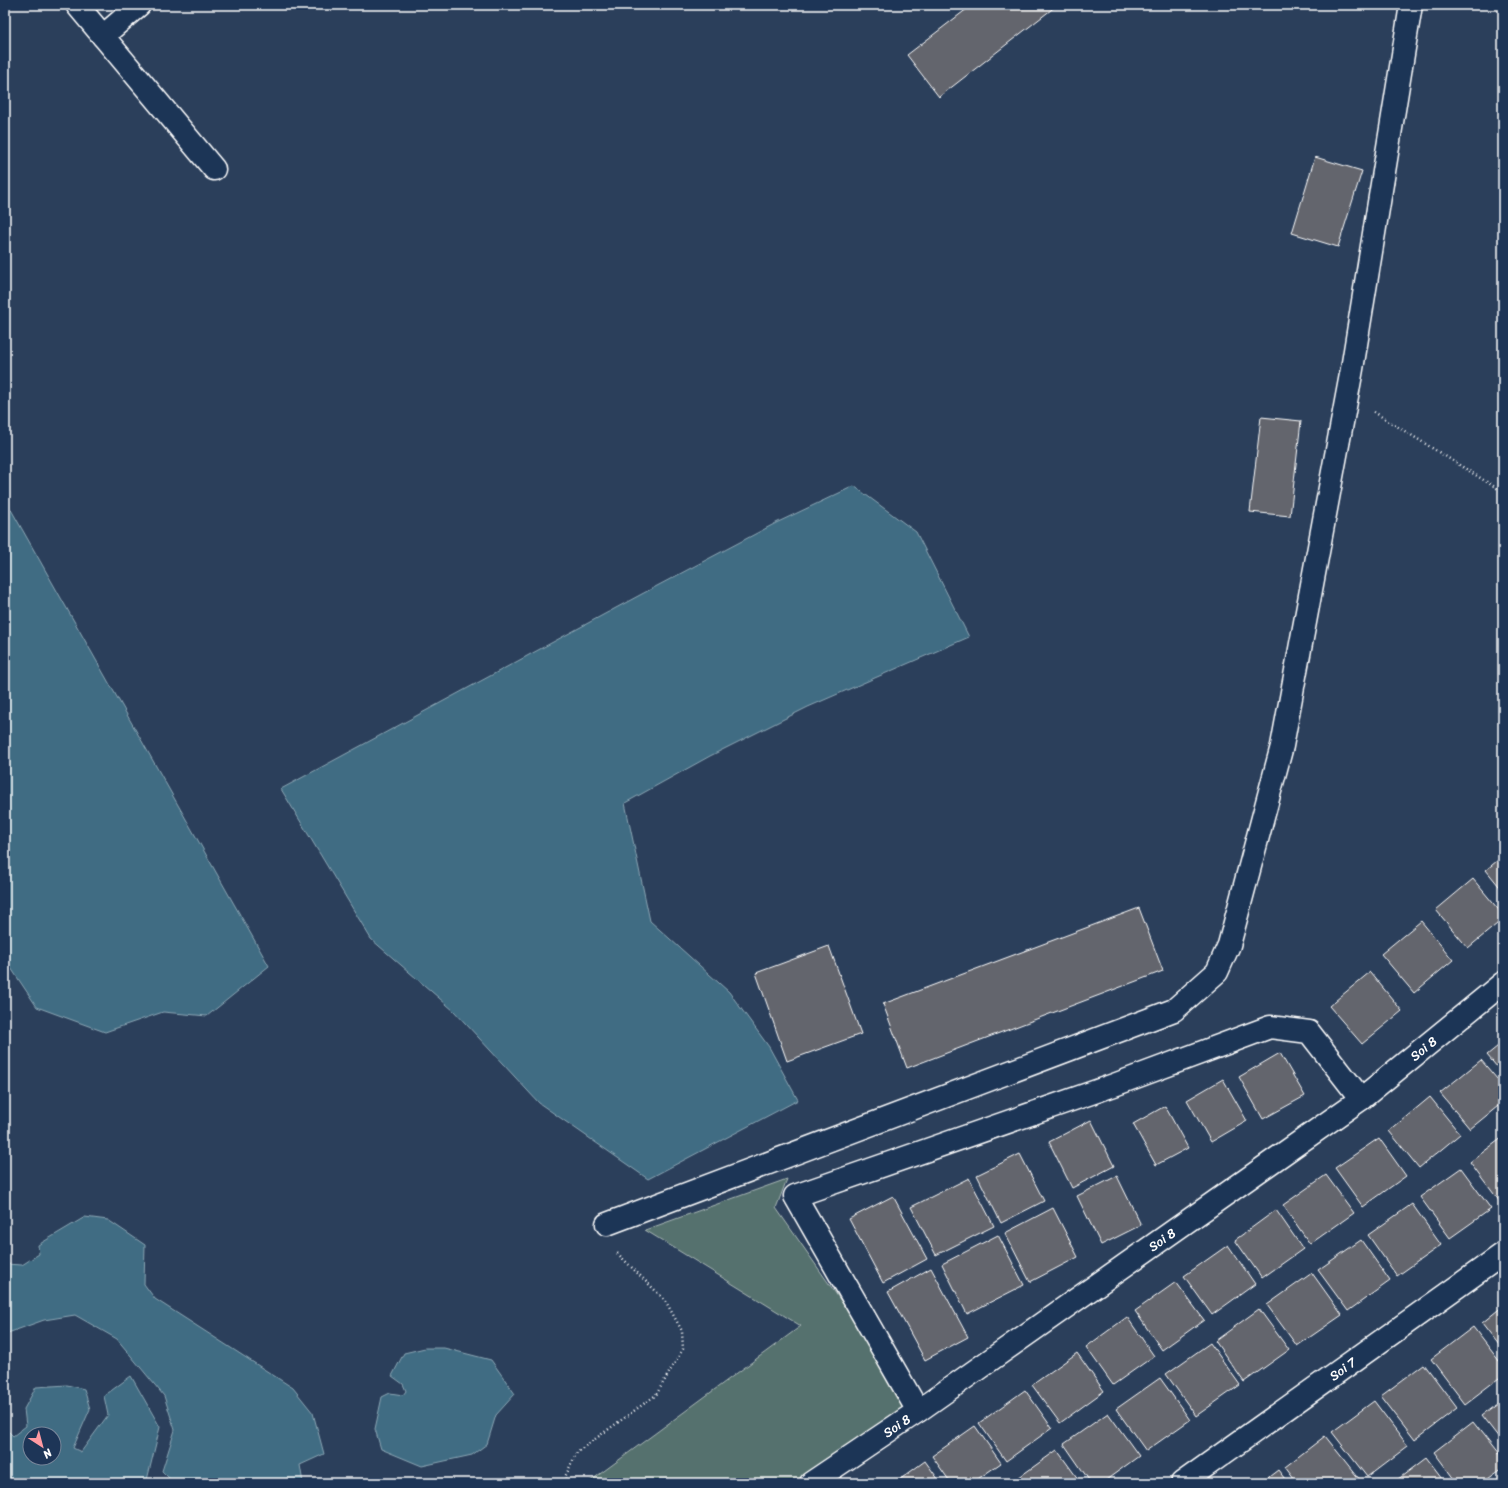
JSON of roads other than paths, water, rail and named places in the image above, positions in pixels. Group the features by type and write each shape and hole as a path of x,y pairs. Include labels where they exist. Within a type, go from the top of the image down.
{"street":[{"path":"77,5 214,169"},
{"path":"103,36 140,5"},
{"path":"607,1224 1174,1010 1217,972 1229,945 1282,746 1346,395 1412,5"},
{"name":"Soi 8","path":"810,1483 918,1411 1361,1099 1503,983"},
{"path":"918,1411 795,1196 1114,1085 1270,1027 1309,1032 1361,1099"},
{"name":"Soi 7","path":"1182,1483 1503,1254"}],"water":[{"path":"854,486 916,532 969,637 808,707 710,756 625,803 650,921 729,992 769,1047 798,1100 648,1179 539,1103 454,1011 371,939 281,789 776,523"},
{"path":"5,499 269,966 207,1016 163,1012 105,1032 37,1007 5,959"},
{"path":"85,1217 108,1220 145,1245 144,1284 155,1299 293,1388 313,1413 324,1454 300,1465 303,1483 174,1483 162,1471 175,1430 164,1396 117,1339 75,1315 44,1320 5,1334 5,1264 22,1265 39,1254 38,1245"},
{"path":"425,1348 444,1348 491,1360 515,1394 496,1415 487,1444 472,1455 422,1466 381,1449 375,1429 382,1397 390,1393 403,1395 406,1391 403,1384 392,1376 404,1353"},
{"path":"131,1376 160,1427 147,1480 152,1483 5,1483 5,1428 13,1436 22,1429 22,1466 62,1466 62,1426 26,1426 24,1409 36,1387 67,1385 84,1389 90,1409 73,1448 81,1452 108,1415 104,1396"}]}
